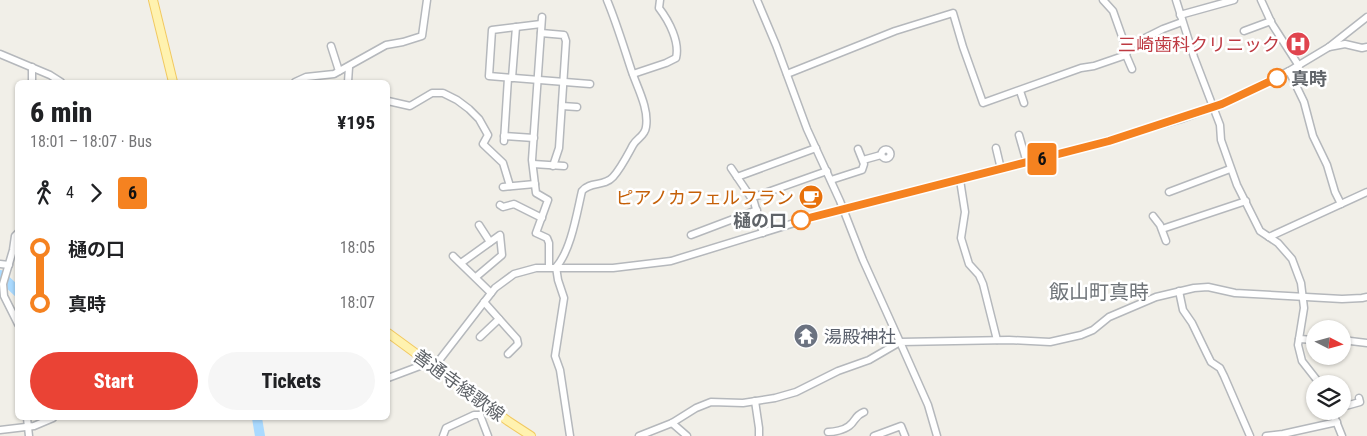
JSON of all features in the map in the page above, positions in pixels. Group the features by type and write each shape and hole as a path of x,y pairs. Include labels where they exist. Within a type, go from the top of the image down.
{"main road":[{"path":"153,0 173,80"},
{"name":"善通寺綾歌線","path":"390,334 531,436"}],"street":[{"path":"299,80 306,77 324,76 339,71 349,67 386,44 403,42 422,36 427,0"},
{"path":"552,267 560,263 570,239 582,191 586,187 611,179 630,153 634,143 644,133 646,127 645,110 640,92 617,23 607,0"},
{"path":"633,74 676,58 678,50 666,17 659,8 660,0"},
{"path":"756,0 787,74 799,109 844,209 870,277 928,406 937,436"},
{"path":"1103,0 1113,11 1124,42 1129,46"},
{"path":"1176,0 1220,125 1220,140 1230,169 1260,231 1278,243 1292,259 1301,283 1304,308 1298,345 1302,361 1313,375"},
{"path":"1132,69 1126,55 1129,46 1181,18 1234,0"},
{"path":"1261,0 1271,21 1299,66"},
{"path":"787,74 895,31 953,13 983,103 1081,68 1094,66 1126,55"},
{"path":"390,377 431,365 491,293 504,280 514,274 525,270 552,267 613,268 671,261 844,209 1109,141 1214,107 1289,71 1326,48 1367,17"},
{"path":"570,436 560,370 555,356 564,298 552,267 547,238 536,233 548,200 536,193 533,164 534,138 538,80 541,33 541,21 492,30 489,76 510,78 538,80 590,84"},
{"path":"1244,31 1271,21"},
{"path":"516,27 504,139 534,138"},
{"path":"541,33 564,35 566,41 559,148 553,166"},
{"path":"1326,48 1346,44 1362,48 1367,47"},
{"path":"331,46 339,71"},
{"path":"0,54 50,74 58,80"},
{"path":"32,67 32,80"},
{"path":"348,80 349,67"},
{"path":"1289,71 1304,102 1313,136 1327,165 1335,192 1341,204"},
{"path":"1020,91 1024,104"},
{"path":"390,101 403,102 410,106 432,93 455,96 475,111 488,135 483,144 503,163 507,186 535,184"},
{"path":"562,106 577,107"},
{"path":"1019,135 1025,156 1030,162"},
{"path":"737,177 816,148"},
{"path":"996,148 1001,169"},
{"path":"831,180 862,170 864,164 858,149"},
{"path":"862,160 882,155"},
{"path":"533,164 564,166"},
{"path":"730,168 751,198 757,210 763,232"},
{"path":"1170,192 1230,169"},
{"path":"751,198 827,171"},
{"path":"960,180 965,212 961,238 969,264 979,275 983,284 997,340"},
{"path":"1269,237 1367,192"},
{"path":"1162,229 1246,201"},
{"path":"500,205 504,207 514,204 542,218"},
{"path":"690,235 757,210"},
{"path":"1154,216 1166,240"},
{"path":"479,225 490,242"},
{"path":"461,263 500,235 502,255 476,277"},
{"path":"15,236 15,250 8,265 4,296 15,318"},
{"path":"453,256 491,293"},
{"path":"0,264 8,265"},
{"path":"639,436 672,423 696,408 711,402 743,403 785,396 807,388 838,371 869,360 900,342 997,340 1050,342 1082,335 1093,330 1109,317 1156,297 1179,291 1208,287 1235,292 1342,299 1367,297"},
{"path":"1179,291 1184,310 1211,362 1220,368 1250,436"},
{"path":"484,302 517,339 518,344 508,354"},
{"path":"480,337 499,319"},
{"path":"1298,339 1306,339"},
{"path":"1351,341 1367,343"},
{"path":"1351,404 1360,402 1359,398"},
{"path":"755,401 760,428 759,436"},
{"path":"480,415 486,405"},
{"path":"831,433 849,426 857,414 864,412"},
{"path":"443,436 446,428 474,415 480,415"},
{"path":"480,415 488,436"},
{"path":"27,420 29,436"},
{"path":"0,430 34,426 48,420"},
{"path":"1266,436 1337,422 1342,436"},
{"path":"672,423 687,436"},
{"path":"874,436 901,426 905,436"}],"waterway":[{"path":"0,275 15,289"},
{"path":"257,420 260,436"}],"bus line":[{"name":"6","path":"801,220 1109,141 1222,104 1277,78"}],"place":[{"name":"三崎歯科クリニック","path":"1298,44"},
{"name":"真時","path":"1277,78"},
{"name":"ピアノカフェルフラン","path":"811,197"},
{"name":"樋の口","path":"801,220"},
{"name":"湯殿神社","path":"806,336"}],"district":[{"name":"飯山町真時","path":"1099,292"}]}
